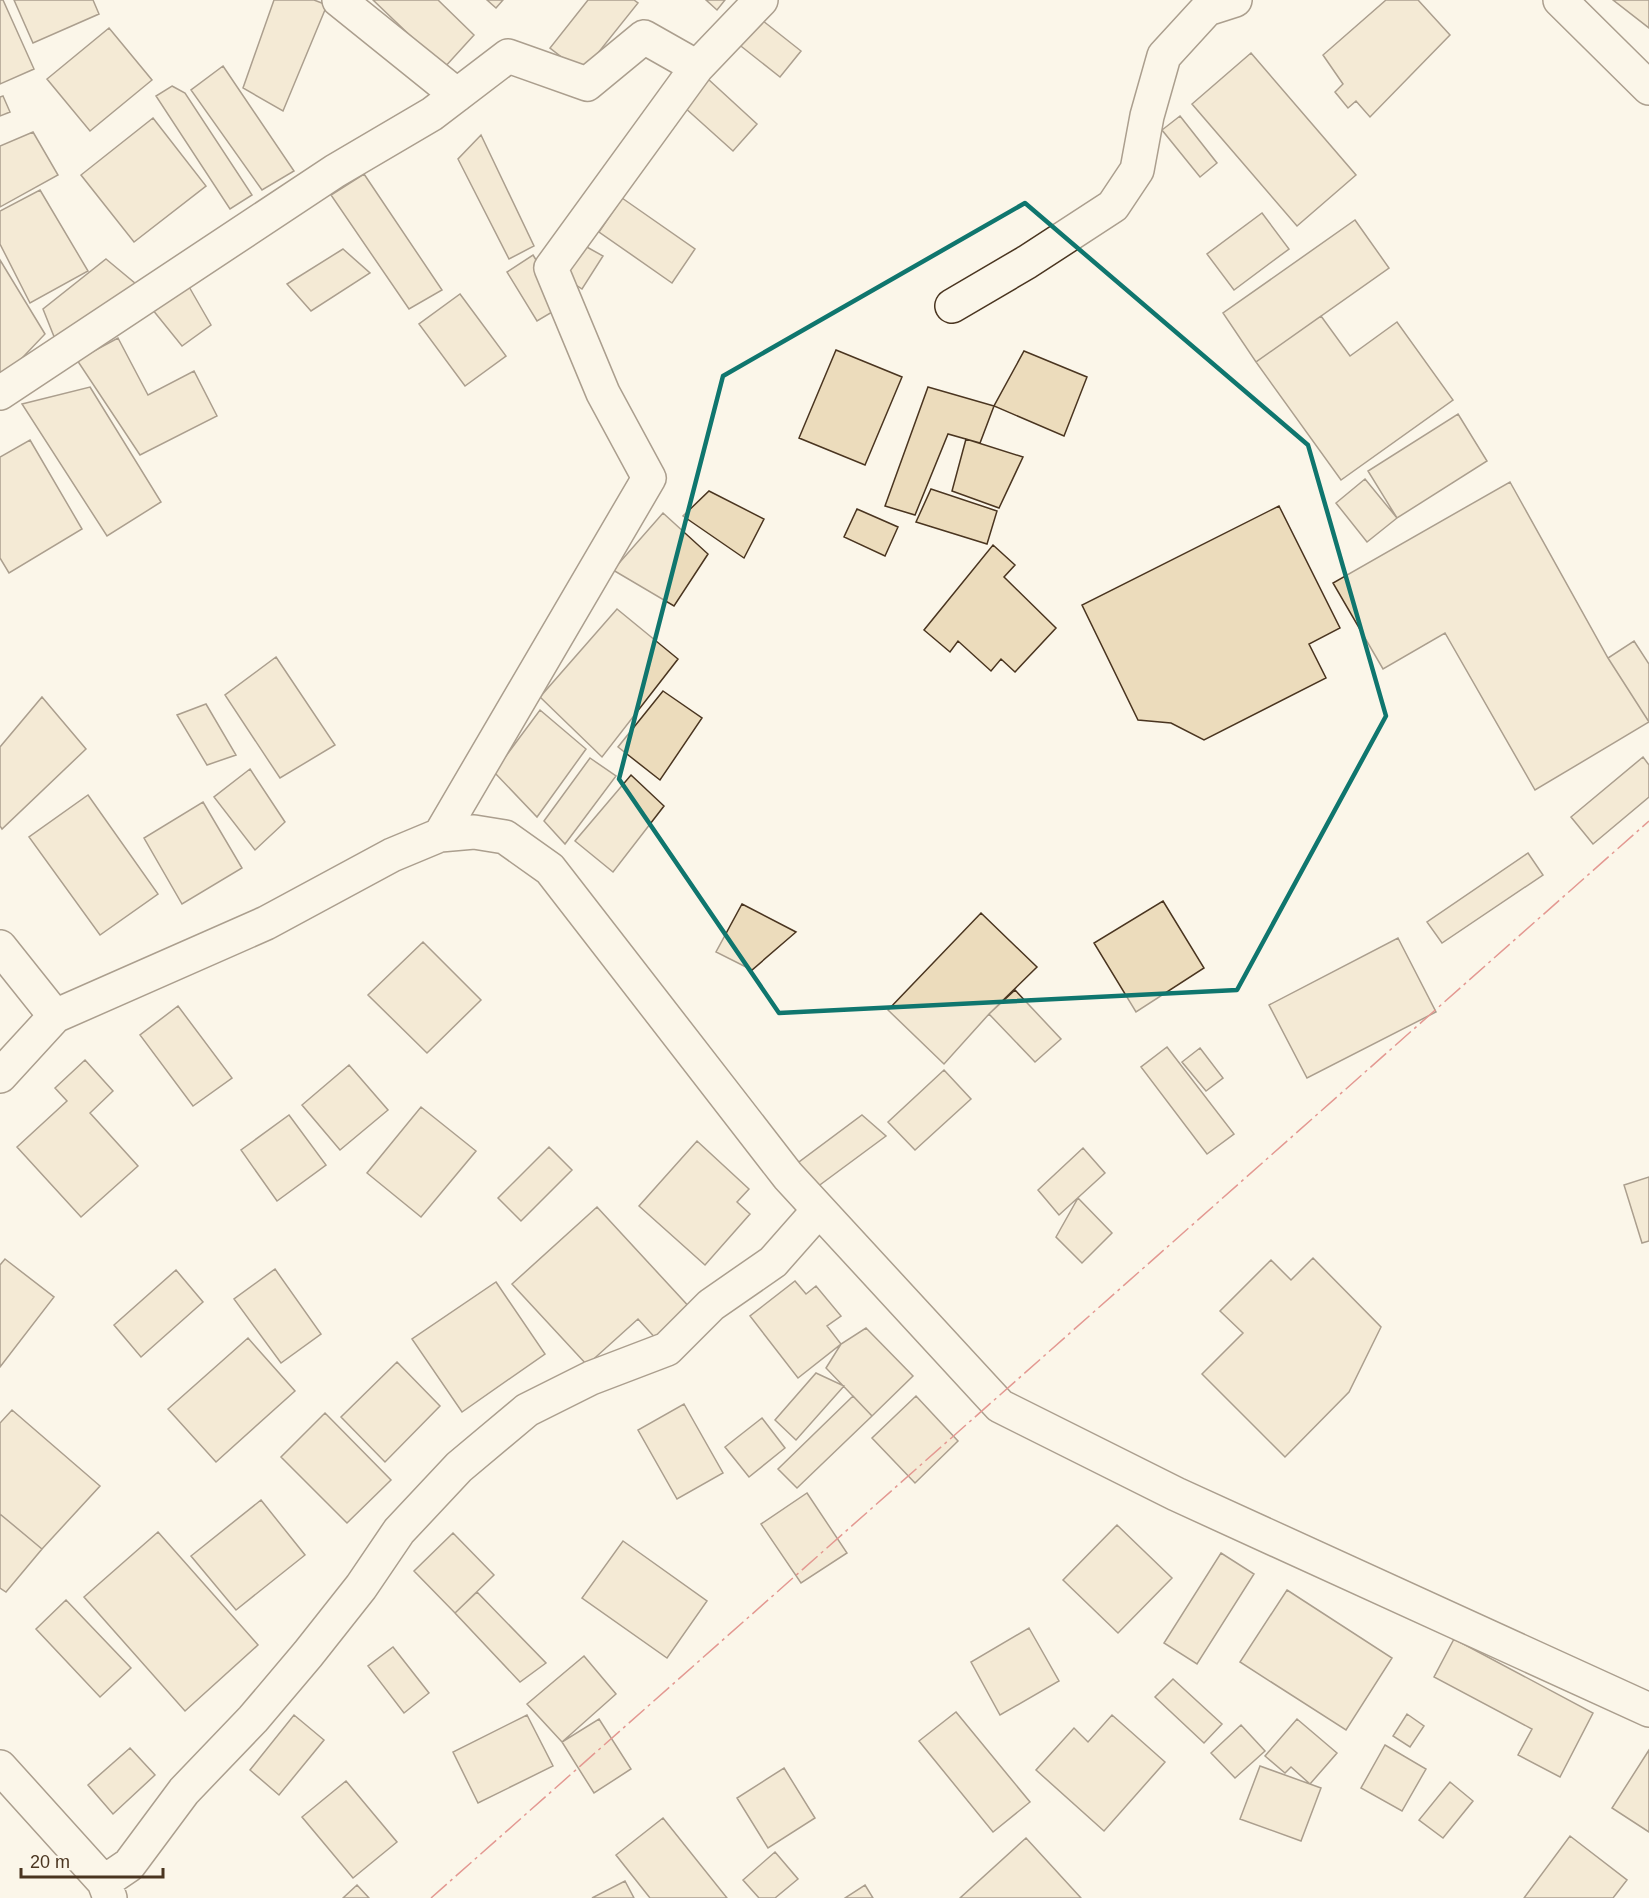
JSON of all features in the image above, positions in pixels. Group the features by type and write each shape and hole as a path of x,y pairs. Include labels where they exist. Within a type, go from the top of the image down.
{"street":[{"path":"339,0 457,95"},
{"path":"440,835 649,478 603,393 551,268 698,67 761,0"},
{"path":"952,306 1027,262 1113,206 1137,170 1147,116 1164,56 1207,9 1235,0"},
{"path":"1560,0 1649,88"},
{"path":"0,393 335,171 432,114 508,56 587,84 644,37 698,67"},
{"path":"0,1076 55,1016 266,923 392,855 440,835 474,832 505,837 550,869 818,1211 1000,1406 1176,1494 1649,1710"},
{"path":"0,947 55,1016"},
{"path":"0,1767 107,1890 129,1865 184,1791 253,1719 308,1654 361,1587 399,1531 459,1467 527,1410 591,1378 668,1350 711,1305 773,1262 818,1211"}],"highlighted area":[{"path":"1025,203 1308,445 1386,716 1237,990 779,1013 619,779 723,376"}],"building":[{"path":"0,0 3,0 34,69 0,84"},
{"path":"14,0 93,0 99,14 33,43"},
{"path":"274,0 314,0 327,5 283,111 243,88"},
{"path":"373,0 438,0 474,35 444,68"},
{"path":"487,0 503,0 496,8"},
{"path":"588,0 634,0 638,3 582,73 550,48"},
{"path":"706,0 725,0 717,10"},
{"path":"1386,0 1418,0 1450,35 1370,117 1356,101 1348,108 1335,92 1343,84 1323,55"},
{"path":"1613,0 1649,0 1649,28"},
{"path":"758,17 801,51 780,77 737,43"},
{"path":"109,28 152,80 90,131 47,79"},
{"path":"1251,53 1356,175 1297,226 1192,104"},
{"path":"223,66 294,171 262,190 191,90"},
{"path":"708,79 757,124 733,151 683,106"},
{"path":"172,86 185,93 252,195 230,209 156,96"},
{"path":"3,96 10,112 0,116 0,97"},
{"path":"1180,116 1217,163 1200,177 1162,130"},
{"path":"153,118 206,186 134,242 81,175"},
{"path":"33,132 58,175 0,207 0,146"},
{"path":"481,135 534,246 509,259 458,159"},
{"path":"364,174 442,290 409,309 331,195"},
{"path":"40,190 88,271 30,303 0,244 0,211"},
{"path":"622,198 695,249 672,283 599,232"},
{"path":"1262,213 1289,249 1234,290 1207,254"},
{"path":"1355,220 1389,268 1256,362 1223,313"},
{"path":"585,246 603,256 582,289 564,277"},
{"path":"343,249 370,273 311,311 287,284"},
{"path":"533,255 564,305 537,321 507,272"},
{"path":"106,259 136,284 57,344 43,309"},
{"path":"0,260 45,334 3,378 0,374"},
{"path":"188,285 211,325 182,346 148,304"},
{"path":"460,294 506,356 465,386 419,324"},
{"path":"1321,316 1350,356 1397,322 1453,400 1341,480 1256,362"},
{"path":"118,338 148,395 194,371 217,416 140,455 77,360"},
{"path":"836,350 902,377 865,465 799,438"},
{"path":"1024,351 1087,377 1064,436 994,406"},
{"path":"90,387 161,502 107,536 22,404"},
{"path":"928,387 994,406 980,443 948,434 915,515 885,506"},
{"path":"1458,414 1487,461 1397,518 1368,471"},
{"path":"966,439 1023,457 999,508 952,491"},
{"path":"30,440 82,529 9,573 0,558 0,457"},
{"path":"1365,479 1397,518 1367,542 1336,503"},
{"path":"1510,482 1608,658 1649,722 1535,790 1445,633 1383,669 1333,583"},
{"path":"931,489 997,511 987,544 916,522"},
{"path":"709,491 764,519 744,558 683,516"},
{"path":"1279,506 1340,628 1309,644 1326,678 1204,740 1171,723 1138,720 1082,605"},
{"path":"857,509 898,527 885,556 844,537"},
{"path":"663,513 708,554 674,606 613,570"},
{"path":"993,545 1015,565 1004,577 1056,628 1015,672 1001,659 991,671 958,641 950,652 924,630"},
{"path":"617,609 678,659 602,757 540,697"},
{"path":"1634,641 1649,664 1649,722 1608,658"},
{"path":"276,657 335,745 280,778 225,695"},
{"path":"663,691 702,718 660,780 618,747"},
{"path":"42,697 86,749 2,829 0,826 0,747"},
{"path":"206,704 236,755 207,765 177,715"},
{"path":"540,710 586,749 537,817 494,772"},
{"path":"1643,757 1649,765 1649,797 1593,844 1571,817"},
{"path":"590,758 616,776 565,844 544,821"},
{"path":"250,769 285,822 255,850 214,797"},
{"path":"631,775 664,806 613,872 575,841"},
{"path":"88,795 158,894 100,935 29,837"},
{"path":"203,802 242,868 182,904 144,838"},
{"path":"1528,853 1543,875 1442,943 1427,922"},
{"path":"1163,901 1204,968 1136,1012 1094,943"},
{"path":"742,904 796,932 752,970 716,952"},
{"path":"981,913 1037,967 989,1014 944,1064 888,1010"},
{"path":"1398,938 1436,1012 1307,1078 1269,1005"},
{"path":"423,942 481,1000 427,1053 368,995"},
{"path":"1015,990 1061,1039 1035,1062 989,1014"},
{"path":"178,1006 232,1078 193,1106 140,1035"},
{"path":"1167,1047 1234,1134 1207,1154 1141,1067"},
{"path":"1200,1048 1223,1078 1206,1091 1182,1062"},
{"path":"85,1060 113,1091 90,1113 138,1166 81,1217 17,1147 67,1101 55,1088"},
{"path":"349,1065 388,1110 340,1150 302,1105"},
{"path":"944,1070 971,1099 915,1150 888,1122"},
{"path":"421,1107 476,1151 421,1217 367,1173"},
{"path":"289,1115 326,1165 277,1201 241,1150"},
{"path":"862,1115 886,1136 813,1190 795,1165"},
{"path":"697,1141 749,1189 737,1202 750,1214 705,1265 639,1206"},
{"path":"549,1147 572,1170 521,1221 498,1198"},
{"path":"1083,1148 1105,1173 1059,1215 1038,1190"},
{"path":"1649,1177 1649,1241 1642,1243 1624,1185"},
{"path":"1078,1198 1112,1233 1082,1263 1056,1237"},
{"path":"597,1207 693,1311 659,1342 638,1319 587,1365 512,1284"},
{"path":"1313,1258 1381,1327 1349,1392 1285,1457 1202,1374 1243,1333 1220,1311 1271,1260 1291,1280"},
{"path":"5,1259 54,1297 0,1367 0,1265"},
{"path":"275,1269 321,1334 281,1363 234,1299"},
{"path":"176,1270 203,1302 141,1357 114,1325"},
{"path":"795,1281 806,1294 816,1286 841,1316 827,1326 841,1344 798,1378 750,1316"},
{"path":"496,1282 545,1354 462,1412 412,1339"},
{"path":"866,1328 913,1376 872,1416 826,1368 841,1344"},
{"path":"248,1338 295,1391 216,1462 168,1409"},
{"path":"397,1362 440,1406 385,1462 341,1417"},
{"path":"816,1373 844,1386 796,1440 775,1420"},
{"path":"853,1396 872,1416 797,1488 778,1469"},
{"path":"916,1396 958,1441 915,1483 872,1438"},
{"path":"684,1404 723,1473 677,1499 638,1430"},
{"path":"12,1410 100,1486 42,1549 0,1514 0,1423"},
{"path":"325,1413 391,1480 347,1523 281,1457"},
{"path":"762,1418 785,1448 749,1477 725,1447"},
{"path":"807,1493 847,1553 801,1583 761,1524"},
{"path":"261,1500 305,1555 236,1610 191,1556"},
{"path":"0,1514 42,1549 6,1592 0,1588"},
{"path":"1117,1525 1172,1578 1118,1633 1063,1580"},
{"path":"158,1532 258,1645 185,1711 84,1597"},
{"path":"453,1533 494,1575 455,1613 414,1571"},
{"path":"623,1541 707,1601 667,1658 582,1598"},
{"path":"1221,1553 1254,1574 1197,1664 1164,1643"},
{"path":"1287,1590 1392,1658 1346,1730 1240,1662"},
{"path":"477,1592 546,1663 520,1682 455,1613"},
{"path":"66,1600 131,1668 100,1697 36,1629"},
{"path":"1029,1628 1059,1681 1000,1715 971,1662"},
{"path":"1454,1639 1593,1713 1560,1777 1518,1755 1532,1729 1434,1677"},
{"path":"393,1647 429,1693 404,1713 368,1666"},
{"path":"584,1656 616,1694 562,1742 527,1704"},
{"path":"1173,1679 1222,1724 1204,1743 1155,1697"},
{"path":"956,1712 1030,1802 993,1832 919,1741"},
{"path":"1407,1714 1424,1726 1410,1747 1393,1736"},
{"path":"294,1715 324,1740 279,1795 250,1770"},
{"path":"527,1715 553,1766 478,1803 453,1752"},
{"path":"1112,1715 1165,1762 1104,1831 1036,1770 1074,1728 1088,1742"},
{"path":"599,1719 631,1769 594,1793 562,1742"},
{"path":"1297,1719 1337,1753 1310,1784 1291,1767 1285,1773 1265,1756"},
{"path":"1241,1725 1265,1751 1235,1778 1211,1753"},
{"path":"1385,1745 1426,1769 1402,1811 1361,1788"},
{"path":"130,1748 155,1775 113,1814 88,1785"},
{"path":"1649,1750 1649,1832 1612,1808"},
{"path":"1260,1766 1321,1788 1301,1841 1240,1819"},
{"path":"784,1768 815,1818 768,1848 737,1798"},
{"path":"346,1781 397,1842 353,1878 302,1817"},
{"path":"1450,1782 1473,1801 1443,1838 1419,1820"},
{"path":"663,1818 727,1898 650,1898 616,1855"},
{"path":"1570,1836 1627,1880 1613,1898 1524,1898"},
{"path":"1026,1838 1081,1898 960,1898"},
{"path":"775,1852 798,1879 775,1898 759,1898 743,1880"},
{"path":"625,1881 634,1898 592,1898"},
{"path":"357,1885 369,1898 343,1898"},
{"path":"865,1885 873,1898 845,1898"}],"power":[{"path":"431,1898 1649,821"}]}
